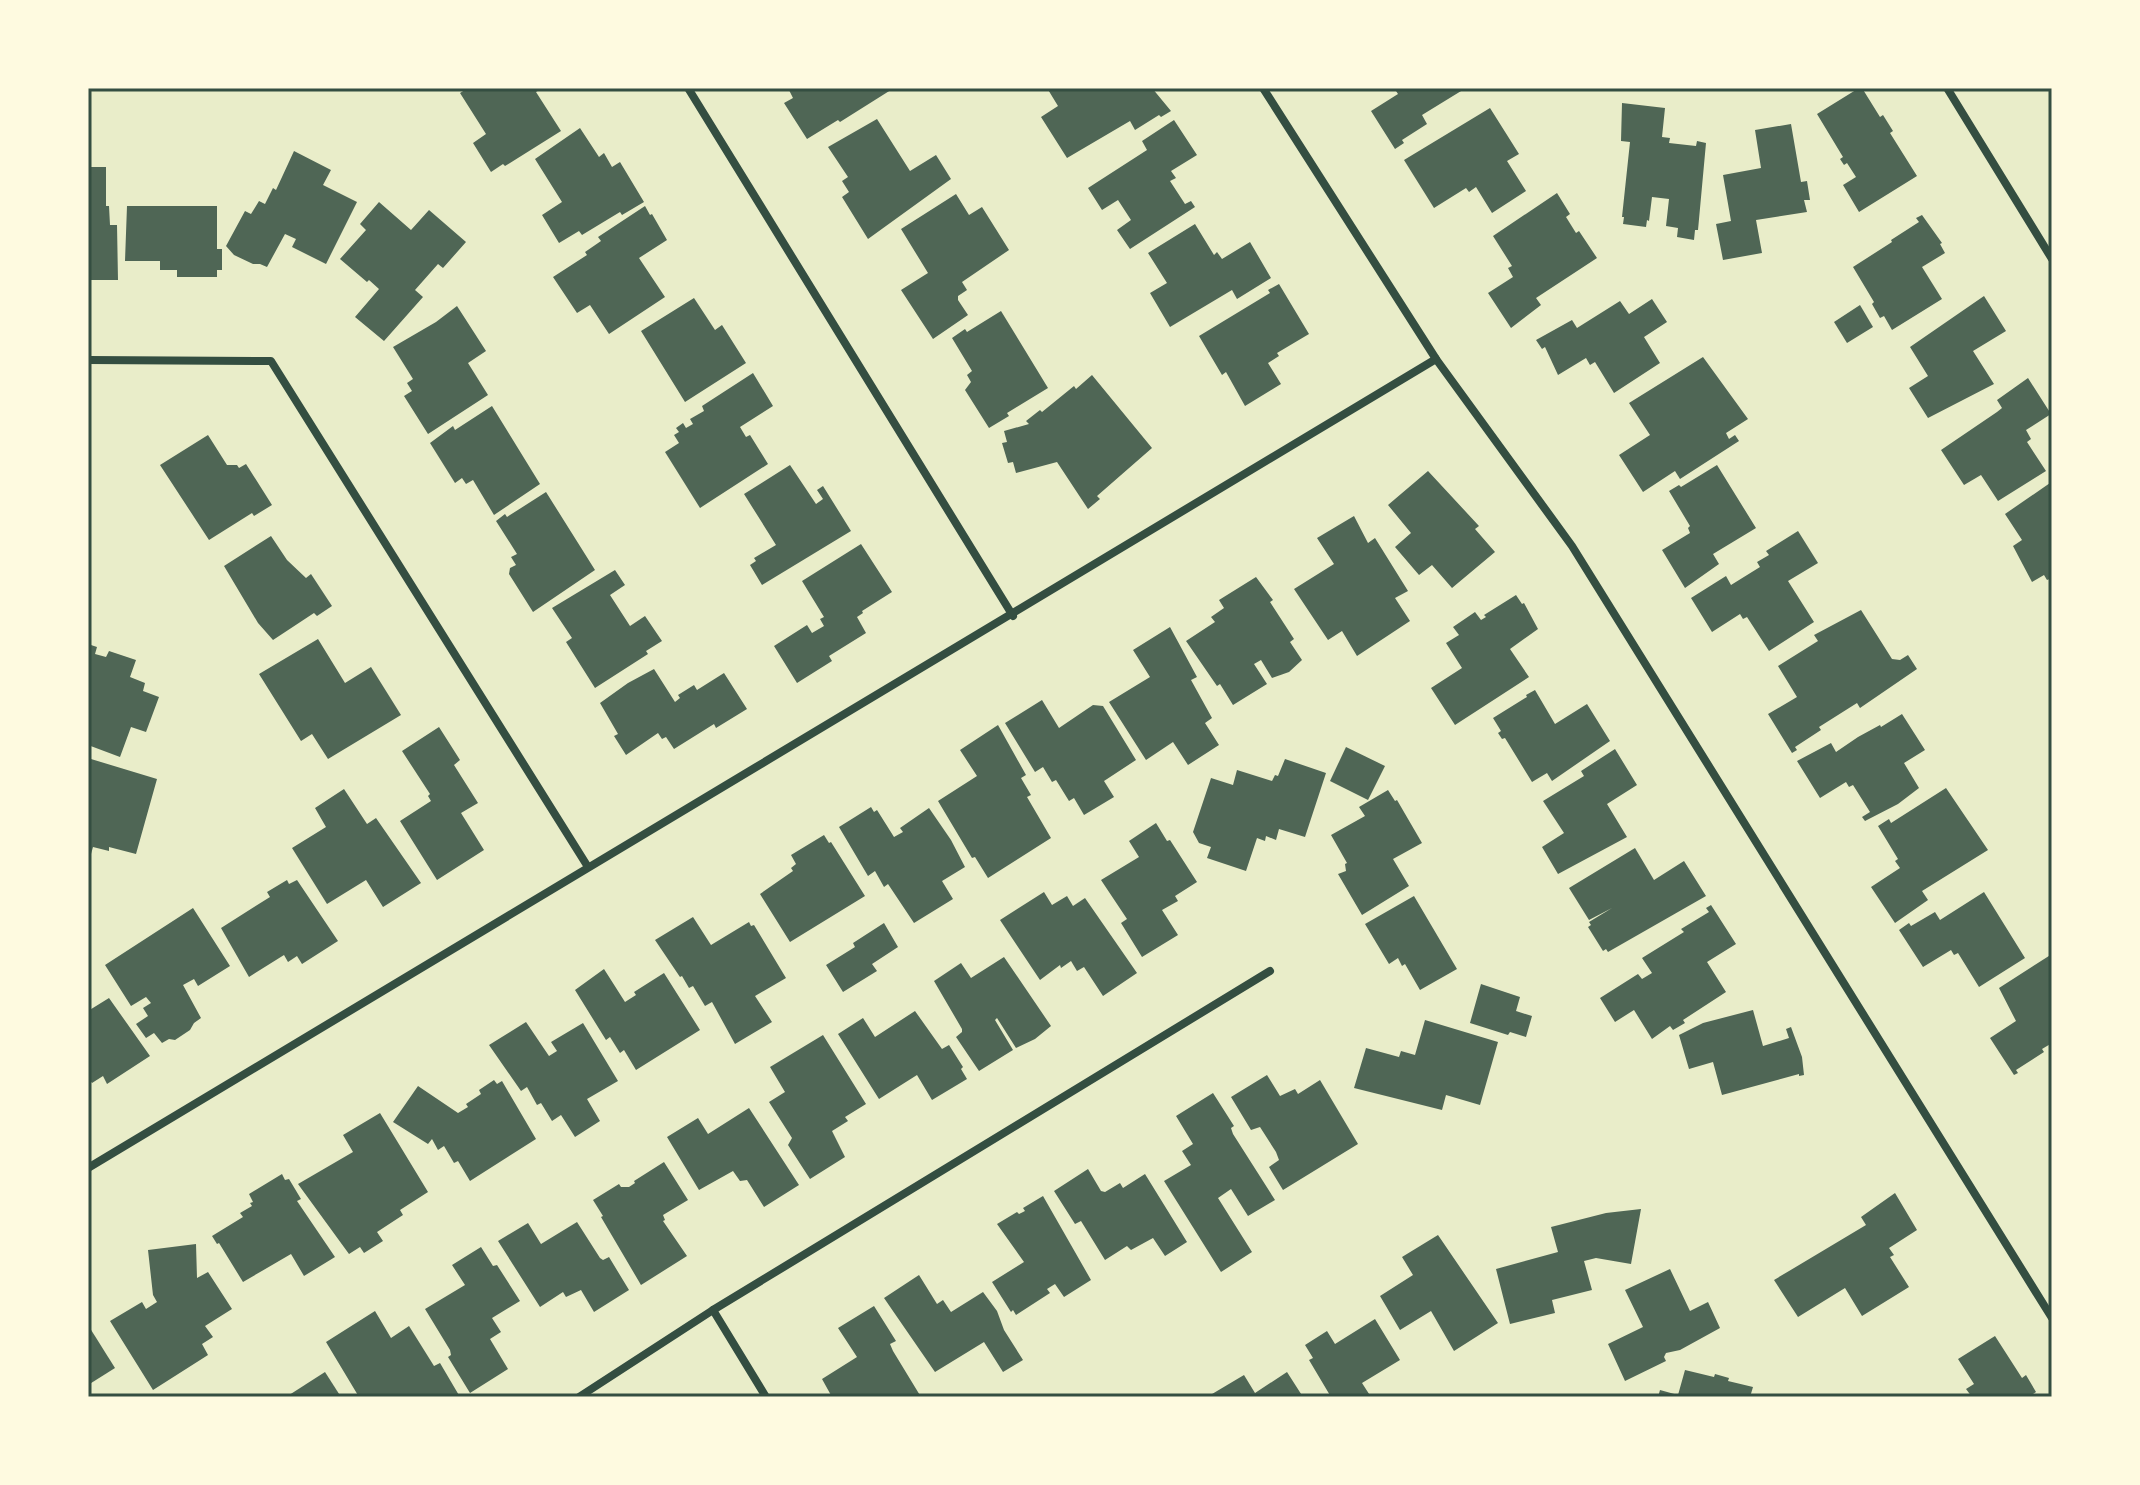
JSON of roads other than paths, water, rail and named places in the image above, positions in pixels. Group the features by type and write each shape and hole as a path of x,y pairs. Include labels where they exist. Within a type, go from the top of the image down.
{"street":[{"path":"688,88 1013,616"},
{"path":"1263,88 1436,359 1572,546 2052,1318"},
{"path":"1947,88 2052,259"},
{"path":"88,1168 1013,616 1436,359"},
{"path":"88,360 271,361 588,867"},
{"path":"579,1397 713,1310 1270,971"},
{"path":"713,1310 766,1397"}]}
